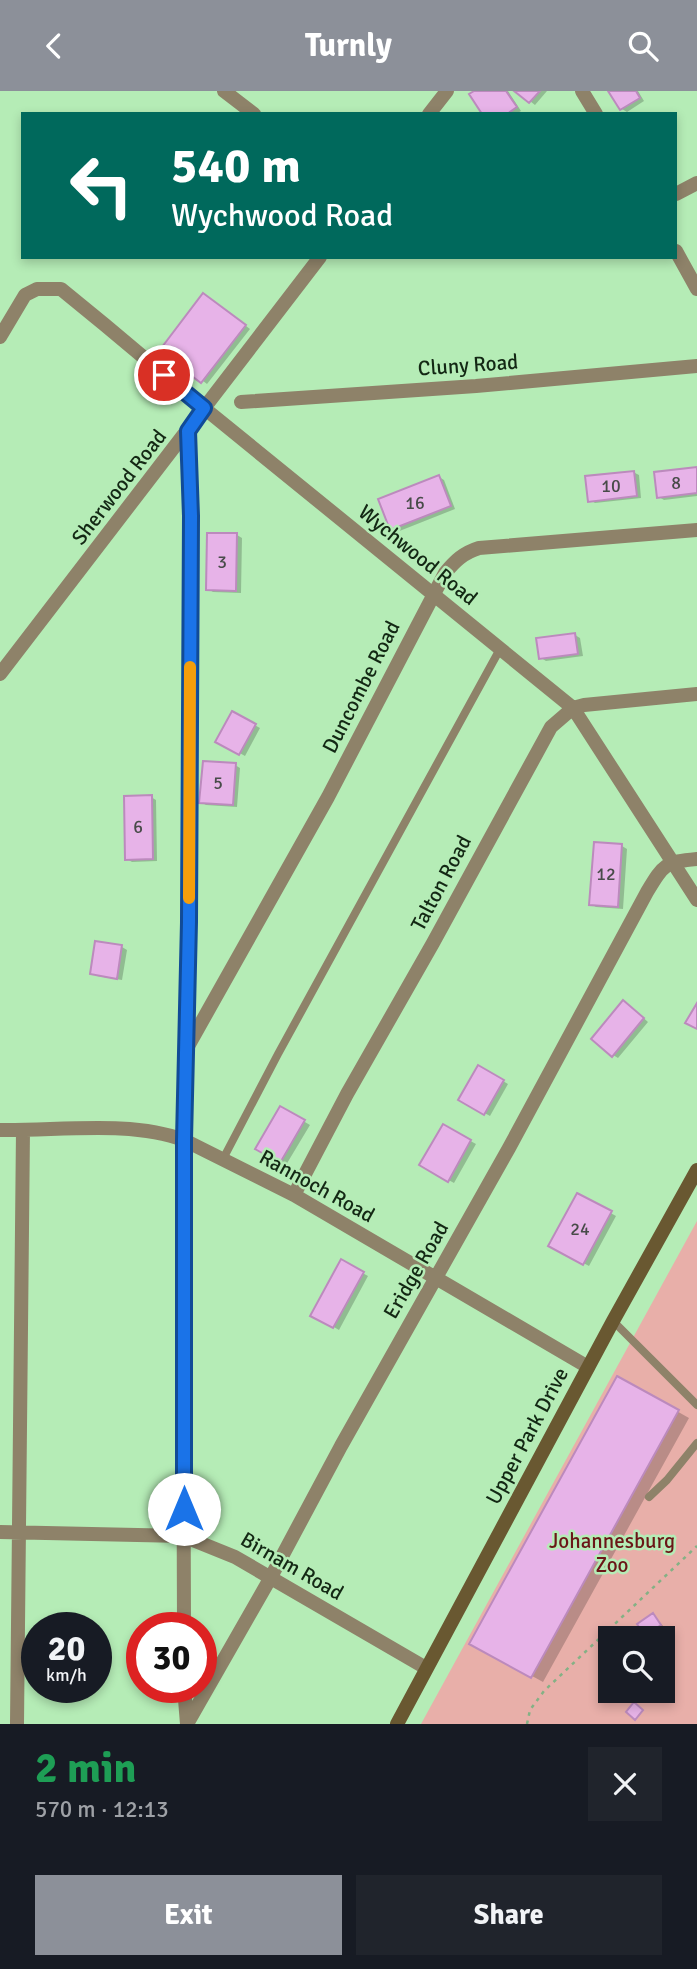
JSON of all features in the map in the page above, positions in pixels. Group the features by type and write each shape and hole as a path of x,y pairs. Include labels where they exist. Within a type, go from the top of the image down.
{"main road":[{"name":"Upper Park Drive","path":"397,1724 697,1170"}],"street":[{"path":"224,91 251,112"},
{"path":"431,112 447,91"},
{"path":"582,91 595,112"},
{"path":"677,193 697,183"},
{"path":"677,253 697,289"},
{"name":"Sherwood Road","path":"0,674 318,259"},
{"name":"Wychwood Road","path":"0,337 25,295 37,289 61,289 573,708 697,900"},
{"name":"Cluny Road","path":"241,402 476,386 697,366"},
{"path":"184,1612 184,1140 191,530 188,431"},
{"name":"Duncombe Road","path":"187,1049 334,785 444,573 455,560 479,548 697,530"},
{"path":"573,708 598,703 697,694"},
{"name":"Talton Road","path":"294,1195 347,1094 551,727 573,708"},
{"path":"671,862 697,859"},
{"name":"Eridge Road","path":"187,1724 509,1148 648,892 660,871 671,862"},
{"name":"Rannoch Road","path":"0,1130 136,1129 165,1133 184,1140 294,1195 589,1367"},
{"path":"17,1724 23,1130"},
{"name":"Birnam Road","path":"0,1532 183,1536 235,1556 426,1668"},
{"path":"185,1703 187,1724"}],"lane":[{"path":"223,1159 500,649"},
{"path":"613,1321 697,1405"},
{"path":"649,1497 667,1480 697,1443"}],"path":[{"path":"527,1724 530,1710 544,1691 697,1546"}],"green space":[{"name":"Johannesburg Zoo","path":"697,1221 697,1724 421,1724"}],"building":[{"path":"474,91 506,91 517,107 510,112 481,112 469,94"},
{"path":"514,91 540,91 529,103"},
{"path":"608,91 636,91 640,98 620,110"},
{"path":"203,293 246,325 201,383 159,351"},
{"path":"697,467 697,493 657,498 654,472"},
{"path":"634,471 637,496 588,502 585,476"},
{"path":"439,475 451,506 390,530 378,499"},
{"path":"207,533 237,533 236,591 206,590"},
{"path":"575,633 578,654 539,659 536,638"},
{"path":"232,711 256,724 239,755 215,742"},
{"path":"203,761 236,763 233,805 199,803"},
{"path":"152,795 153,859 125,860 124,796"},
{"path":"594,842 622,844 618,907 589,905"},
{"path":"95,941 122,945 117,979 90,974"},
{"path":"623,1000 644,1018 612,1057 591,1039"},
{"path":"697,1003 697,1029 685,1023"},
{"path":"478,1065 504,1080 484,1115 458,1100"},
{"path":"280,1106 305,1120 280,1163 255,1149"},
{"path":"443,1124 471,1140 448,1182 419,1165"},
{"path":"577,1193 612,1211 583,1265 548,1246"},
{"path":"341,1259 364,1272 333,1328 310,1316"},
{"path":"617,1376 679,1410 531,1678 469,1644"},
{"path":"653,1613 661,1625 638,1626 637,1624"},
{"path":"633,1703 643,1710 635,1720 626,1712"}],"slow traffic":[{"path":"189,898 190,667"}],"route":[{"path":"164,375 204,408 188,431 191,516 189,922 184,1140 184,1509"}]}
